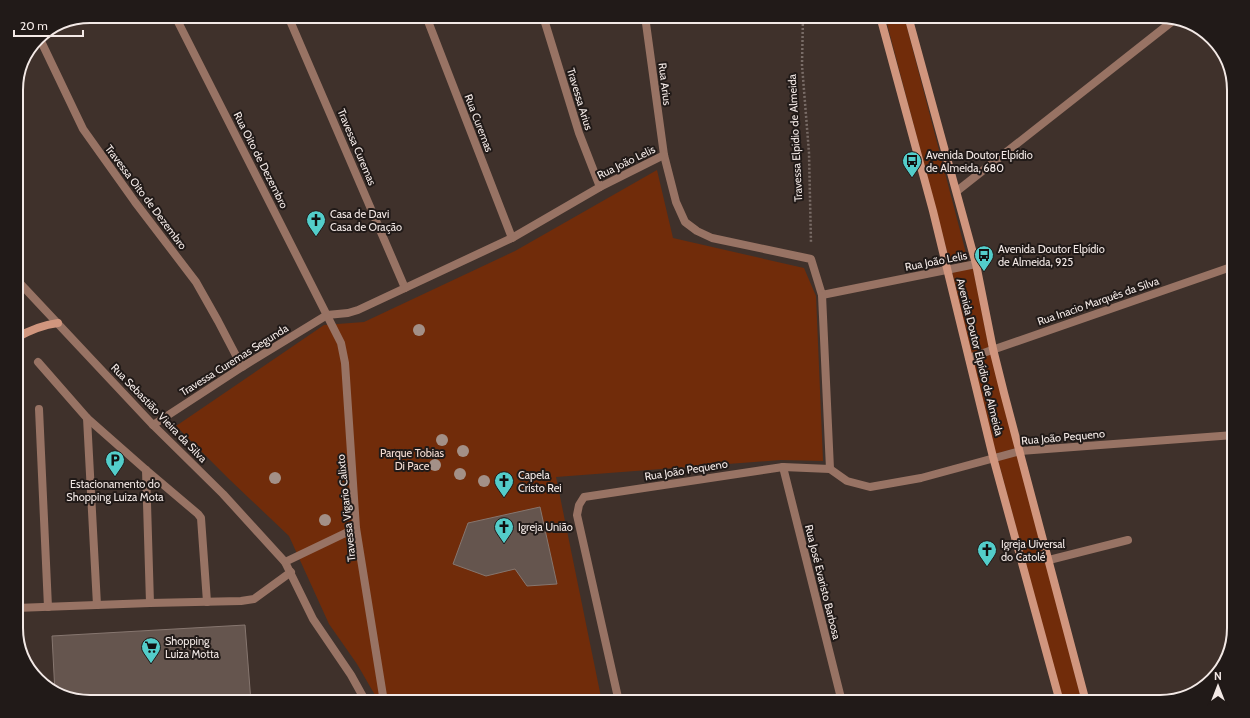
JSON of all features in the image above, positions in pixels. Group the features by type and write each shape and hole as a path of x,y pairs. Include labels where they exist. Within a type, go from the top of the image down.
{"main road":[{"name":"Avenida Doutor Elpídio de Almeida","path":"882,23 948,269 993,458 1058,695"},
{"name":"Avenida Doutor Elpídio de Almeida","path":"910,23 976,264 993,349 1084,695"},
{"path":"23,334 44,325 58,323"}],"street":[{"name":"Rua Oito de Dezembro","path":"179,23 327,315"},
{"name":"Travessa Curemas","path":"291,23 406,288"},
{"name":"Rua Curemas","path":"429,23 512,238"},
{"name":"Travessa Arius","path":"545,23 579,133 600,187"},
{"name":"Rua Arius","path":"647,23 664,155"},
{"path":"957,191 1169,24"},
{"name":"Travessa Oito de Dezembro","path":"42,44 83,129 135,202 196,282 242,367"},
{"name":"Rua João Lelis","path":"327,315 358,310 512,238 600,187 664,155 676,202 684,222 697,231 712,238 811,259"},
{"path":"811,259 822,295 830,469"},
{"name":"Rua João Lelis","path":"822,295 976,264"},
{"name":"Rua Inacio Marquês da Silva","path":"969,358 1227,268"},
{"name":"Rua Sebastião Vieira da Silva","path":"23,286 153,425 223,494 286,562 314,619 351,675 362,695"},
{"name":"Travessa Curemas Segunda","path":"153,425 242,367 327,315"},
{"name":"Travessa Vigario Calixto","path":"327,315 341,343 345,363 356,528 383,695"},
{"path":"38,362 87,418 201,518 208,602"},
{"path":"39,409 48,607"},
{"path":"87,418 97,605"},
{"name":"Rua João Pequeno","path":"617,695 577,516 578,505 584,497 783,467 830,469 846,481 870,487 921,478 1020,451 1227,436"},
{"name":"Rua José Evaristo Barbosa","path":"783,467 840,695"},
{"path":"146,470 150,603"},
{"path":"286,562 356,528"},
{"path":"1049,560 1128,540"},
{"path":"23,608 241,601 254,599 291,572"}],"path":[{"name":"Travessa Elpidio de Almeida","path":"803,23 802,66 809,153 811,259"}],"green space":[{"path":"887,23 906,23 968,261 950,263"},
{"name":"Parque Tobias Di Pace","path":"657,170 673,238 804,268 816,296 823,461 781,460 556,477 601,695 375,695 357,664 329,624 289,536 176,426 324,325 364,322 515,251"},
{"path":"973,268 989,348 971,354 952,271"},
{"path":"990,353 1017,448 995,454 973,360"},
{"path":"1018,454 1080,695 1061,695 998,460"}],"building":[{"name":"Igreja União","path":"540,507 557,584 527,586 515,569 486,576 453,564 468,523"},
{"name":"Shopping Luiza Motta","path":"245,625 250,695 90,695 73,693 55,684 52,636"}],"place":[{"name":"Avenida Doutor Elpídio de Almeida, 680","path":"912,178"},
{"name":"Casa de Davi Casa de Oração","path":"316,237"},
{"name":"Avenida Doutor Elpídio de Almeida, 925","path":"984,272"},
{"name":"Estacionamento do Shopping Luiza Mota","path":"115,477"},
{"name":"Capela Cristo Rei","path":"504,498"},
{"name":"Igreja União","path":"504,544"},
{"name":"Igreja Uiversal do Catolé","path":"987,567"},
{"name":"Shopping Luiza Motta","path":"151,664"}]}
